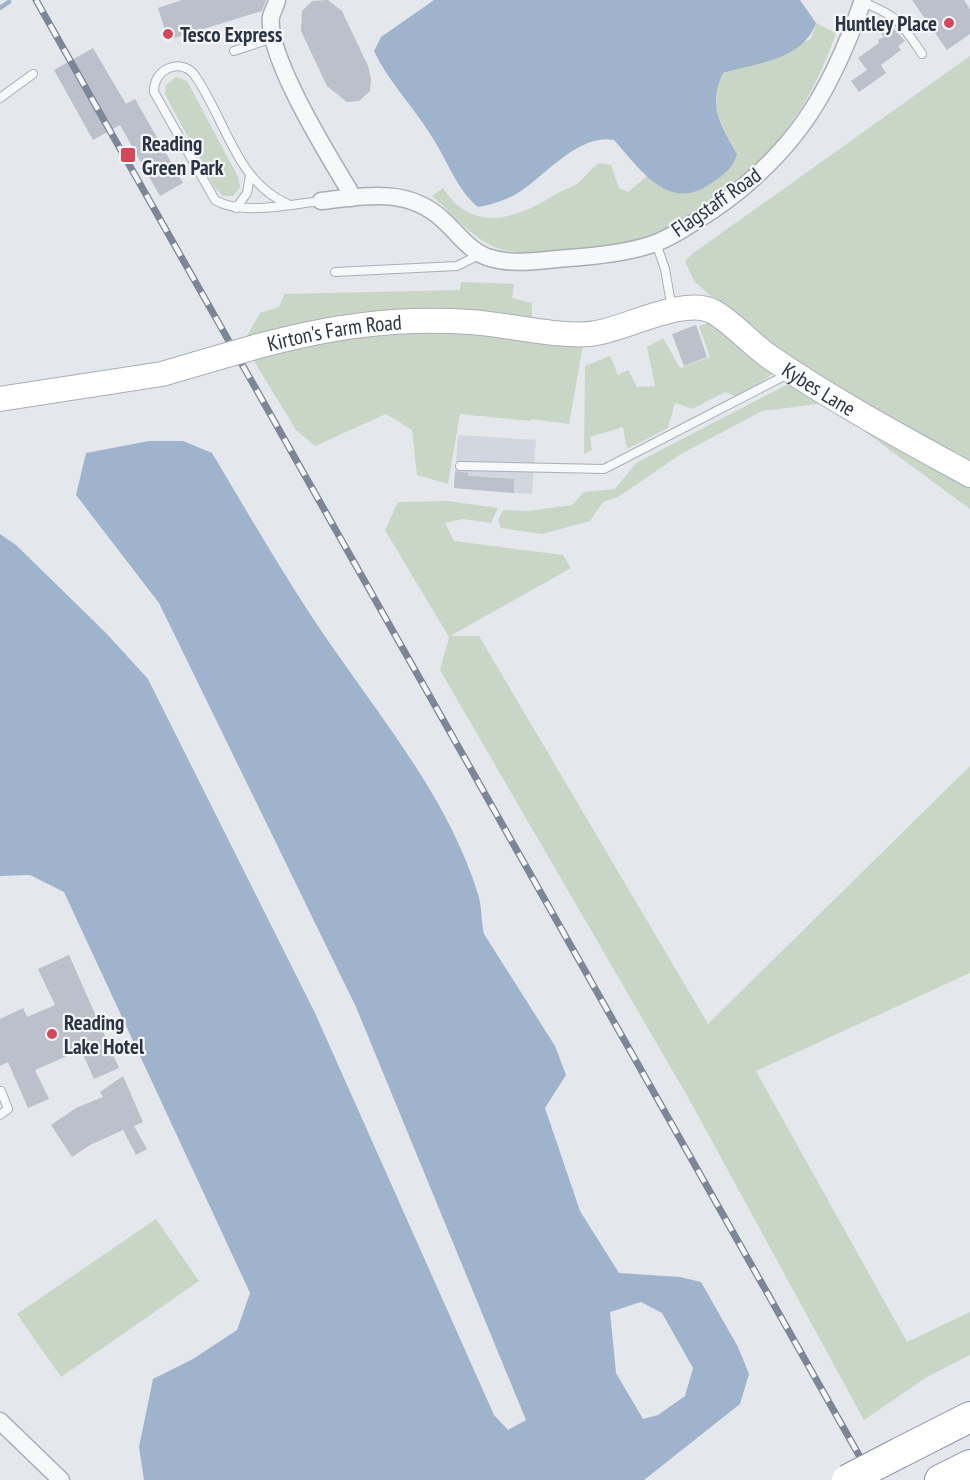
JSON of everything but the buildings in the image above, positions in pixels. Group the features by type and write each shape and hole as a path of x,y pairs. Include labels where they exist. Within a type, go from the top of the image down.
{"highway":[{"path":"847,1480 970,1417"},
{"path":"940,1480 970,1465"}],"street":[{"path":"277,0 271,17 277,52 297,95 349,190 351,198"},
{"name":"Flagstaff Road","path":"321,201 396,196 421,204 443,219 467,244 482,253 516,262 590,256 634,250 656,243 696,221 728,199 774,160 817,104 846,46 862,1"},
{"name":"Kybes Lane","path":"672,310 691,307 713,311 766,354 792,371 860,414 970,475"},
{"name":"Kirton's Farm Road","path":"0,399 162,374 299,334 367,323 470,322 579,335 595,334 672,310"},
{"path":"0,1421 61,1480"}],"lane":[{"path":"862,1 898,19 922,54"},
{"path":"234,51 273,38"},
{"path":"288,204 267,194 250,175 193,73 182,65 165,70 154,82 154,92 210,195 222,204 236,208 288,204 321,201"},
{"path":"0,98 33,74"},
{"path":"236,208 247,193 250,175"},
{"path":"656,243 666,274 672,310"},
{"path":"335,272 457,266 482,253"},
{"path":"460,466 604,469 712,415 792,371"},
{"path":"0,1115 8,1109 1,1091"}],"shaded area":[{"path":"458,435 536,440 532,494 454,488"}],"green space":[{"path":"816,23 836,33 813,88 784,133 766,154 724,191 662,231 640,239 606,246 542,253 514,252 493,246 474,235 432,196 443,188 455,203 468,212 482,217 496,218 527,210 574,186 600,163 611,165 619,188 628,192 647,176 657,185 737,154 718,115 717,95 723,73 756,64 811,39"},
{"path":"970,56 970,509 826,403 762,411 681,454 618,497 603,502 590,521 542,534 501,528 498,520 503,510 529,511 572,505 584,492 615,489 636,463 794,381 779,370 737,397 725,392 692,409 675,403 668,428 627,449 623,427 590,437 592,450 584,454 585,366 610,356 618,375 628,370 637,387 655,386 647,347 663,338 680,368 710,357 699,326 732,315 694,281 685,261"},
{"path":"176,77 187,81 238,177 240,187 233,196 223,196 215,188 165,94 166,85"},
{"path":"461,282 514,284 512,298 532,303 532,319 583,345 569,424 460,414 448,484 417,475 412,430 386,414 315,446 296,430 243,343 260,313 279,307 284,294 460,290"},
{"path":"447,501 498,508 491,523 463,519 445,523 454,541 563,555 571,568 450,636 479,636 708,1024 970,766 970,973 756,1071 907,1342 970,1312 970,1355 927,1377 864,1420 689,1099 440,670 449,637 385,530 398,502"},
{"path":"156,1219 199,1281 61,1377 17,1314"}],"water":[{"path":"434,0 800,0 816,23 810,35 790,52 764,63 723,73 716,95 716,105 721,124 737,154 730,168 710,184 695,192 681,193 668,190 656,184 645,174 614,140 601,140 575,149 509,198 478,207 458,183 432,137 387,74 374,51 381,37"},
{"path":"149,441 183,441 212,453 325,637 401,745 453,831 478,894 484,934 555,1046 566,1075 545,1108 580,1211 619,1273 680,1277 701,1282 738,1347 749,1374 740,1404 644,1480 144,1480 139,1447 153,1379 193,1359 237,1330 250,1293 64,892 30,875 0,876 0,534 16,545 106,633 148,679 315,1013 494,1415 508,1430 526,1420 356,1007 159,603 76,495 86,453","holes":["641,1302 662,1313 693,1368 685,1396 658,1415 643,1419 616,1373 610,1312"]}],"waterway":[{"path":"0,8 9,2"}],"railway":[{"path":"36,0 873,1480"}],"place":[{"name":"Huntley Place","path":"949,23"},
{"name":"Tesco Express","path":"168,34"},
{"name":"Reading Green Park","path":"128,155"},
{"name":"Reading Lake Hotel","path":"52,1034"}]}
